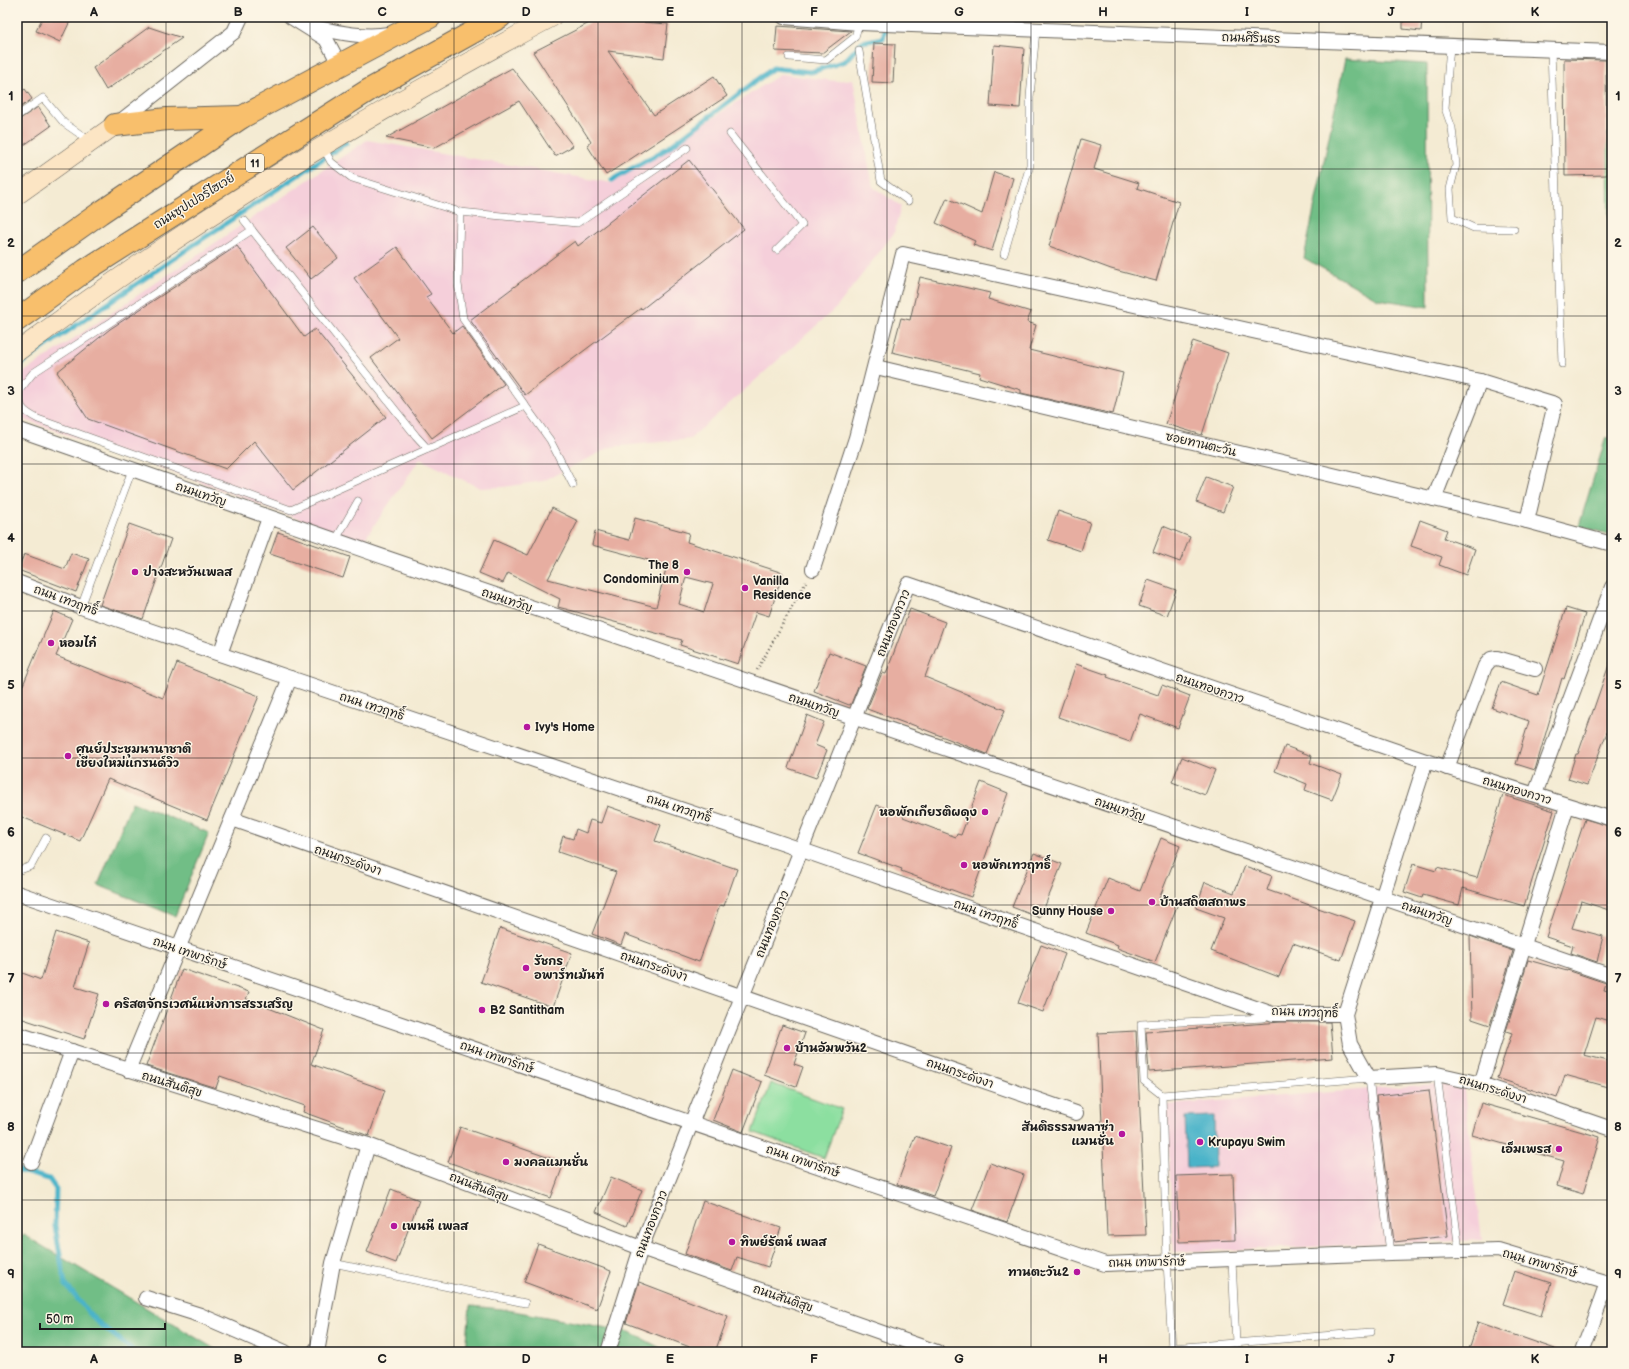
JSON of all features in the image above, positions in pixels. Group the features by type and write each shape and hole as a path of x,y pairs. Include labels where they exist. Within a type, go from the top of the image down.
{"highway":[{"path":"17,272 100,213 242,118 430,17"},
{"name":"ถนนซุปเปอร์ไฮเวย์","path":"17,320 86,270 363,94 500,17"},
{"path":"115,125 167,119 242,118"}],"main road":[{"path":"17,352 102,289 169,243 421,88 552,17"},
{"path":"18,194 115,125"}],"street":[{"path":"115,125 234,32 241,17"},
{"path":"291,17 326,39 335,56 334,68"},
{"path":"784,17 865,23"},
{"name":"ถนนศิรินธร","path":"865,23 1612,52"},
{"path":"305,25 342,33 376,36 401,32"},
{"path":"813,569 856,438 876,366 903,254 1480,381 1555,404 1527,521"},
{"name":"ซอยทานตะวัน","path":"876,366 1527,521 1612,544"},
{"path":"1434,499 1480,381"},
{"name":"ถนนเทวัญ","path":"17,429 335,541 1612,976"},
{"path":"220,654 269,518"},
{"name":"ถนน เทวฤทธิ์","path":"17,582 81,607 802,850 1273,1014 1345,1014"},
{"name":"ถนนทองกวาว","path":"608,1352 641,1248 908,584 1426,761 1612,819"},
{"path":"1535,794 1612,587"},
{"path":"1447,768 1485,666 1491,660 1497,658 1535,669"},
{"path":"128,1070 179,950 290,678"},
{"path":"1369,1078 1350,1044 1345,1014 1426,761"},
{"path":"1481,1084 1567,806"},
{"name":"ถนนกระดังงา","path":"232,819 1076,1113"},
{"name":"ถนน เทพารักษ์","path":"17,894 1105,1264 1498,1250 1610,1284"},
{"name":"ถนนสันติสุข","path":"17,1034 368,1145 910,1348 937,1352"},
{"path":"31,1162 72,1052"},
{"name":"ถนนกระดังงา","path":"1369,1078 1437,1074 1481,1084 1612,1129"},
{"path":"314,1352 318,1347 333,1262 368,1145"},
{"path":"1582,1352 1610,1284"},
{"path":"146,1298 200,1315 285,1352"}],"lane":[{"path":"789,58 826,60 856,37 865,23"},
{"path":"1004,254 1030,165 1030,97 1036,30"},
{"path":"1450,46 1446,108 1452,128 1456,165 1450,189 1452,218 1474,228 1514,229"},
{"path":"1551,50 1562,364"},
{"path":"859,51 881,181 908,202"},
{"path":"17,116 43,98 64,122 92,142"},
{"path":"730,134 802,225 777,250"},
{"path":"323,148 332,162 352,178 460,212 577,223 687,148"},
{"path":"460,212 458,284 463,319 550,440 573,484"},
{"path":"244,220 416,436 428,449"},
{"path":"252,230 33,373 18,392 20,405 25,412 38,419 291,510 525,406"},
{"path":"81,607 132,470"},
{"path":"335,541 358,501"},
{"path":"17,869 31,866 46,838"},
{"path":"1264,1018 1141,1024 1144,1080 1162,1095 1369,1078 1390,1253"},
{"path":"1437,1074 1459,1251"},
{"path":"1162,1095 1167,1262 1172,1348 1371,1332"},
{"path":"1232,1260 1236,1343"},
{"path":"333,1262 525,1303"}],"path":[{"path":"750,683 813,569"}],"shaded area":[{"path":"781,74 836,81 853,79 873,187 901,206 894,233 837,307 690,439 611,447 543,481 503,487 480,488 420,459 362,543 197,481 17,417 17,377 367,140 612,183"},
{"path":"1463,1082 1482,1240 1174,1252 1166,1105"}],"green space":[{"path":"1345,59 1427,64 1428,307 1378,299 1304,258"},
{"path":"1608,133 1612,133 1612,219 1609,219"},
{"path":"1606,437 1612,439 1612,535 1579,526"},
{"path":"132,802 209,833 175,916 98,885"},
{"path":"771,1083 842,1109 824,1158 753,1132"},
{"path":"24,1235 220,1352 17,1352 17,1240"},
{"path":"470,1306 502,1309 630,1332 668,1352 466,1352"}],"water":[{"name":"Krupayu Swim","path":"1214,1116 1215,1167 1187,1168 1185,1117"}],"building":[{"path":"43,17 72,17 60,42 36,31"},
{"path":"1403,17 1422,17 1421,31 1403,29"},
{"path":"597,19 668,24 664,58 608,51 654,115 714,76 727,96 606,175 587,145 591,142 533,52"},
{"path":"777,26 851,31 822,53 775,51"},
{"path":"149,27 182,38 106,90 93,68"},
{"path":"874,43 895,44 893,83 872,82"},
{"path":"994,45 1024,48 1020,108 990,106"},
{"path":"1564,59 1606,60 1607,175 1565,176"},
{"path":"512,68 573,146 555,156 519,101 434,148 386,138"},
{"path":"25,89 32,99 17,110 17,95"},
{"path":"38,107 51,126 17,150 17,121"},
{"path":"1081,139 1101,145 1094,169 1139,183 1137,188 1179,202 1156,281 1111,269 1049,246"},
{"path":"689,160 744,229 642,309 641,308 525,395 470,320 575,241 578,246"},
{"path":"994,172 1013,178 992,251 973,245 975,241 936,223 947,198 982,214"},
{"path":"313,227 338,258 311,279 286,248"},
{"path":"237,246 304,337 315,329 386,417 293,490 254,441 226,469 88,419 57,372 110,329"},
{"path":"397,247 431,294 426,297 453,333 462,326 504,384 432,438 371,358 398,338 354,278"},
{"path":"920,277 990,293 988,299 1031,312 1027,322 1036,325 1029,350 1123,373 1113,414 1021,393 1021,390 979,377 980,373 892,352 901,318 910,320"},
{"path":"1193,341 1228,353 1202,435 1166,424"},
{"path":"1206,477 1233,487 1223,512 1196,502"},
{"path":"552,508 578,521 548,579 656,607 667,565 592,545 595,531 629,540 635,518 689,533 687,542 783,573 769,616 756,612 738,664 680,645 682,640 558,607 560,599 508,573 503,583 479,573 494,540 528,555","holes":["686,577 713,584 704,612 679,604"]},
{"path":"1058,511 1090,522 1081,551 1048,540"},
{"path":"1420,520 1447,530 1444,538 1475,549 1466,575 1439,565 1442,557 1411,546"},
{"name":"ปางสะหวันเพลส","path":"129,524 171,539 143,619 100,605"},
{"path":"1163,526 1190,537 1180,562 1153,552"},
{"path":"278,532 350,557 343,578 270,554"},
{"path":"71,553 89,559 76,592 18,570 24,554 65,569"},
{"path":"1148,580 1176,590 1167,616 1139,606"},
{"path":"1566,608 1585,614 1564,679 1562,678 1535,770 1516,764 1529,721 1492,708 1501,682 1538,695"},
{"path":"910,609 945,622 925,677 1005,710 987,754 908,723 907,724 867,709 882,673 886,674"},
{"path":"54,611 72,619 56,656 163,698 177,663 259,696 207,820 108,779 80,841 17,815 17,682 23,685"},
{"path":"829,652 866,666 851,704 849,705 814,691"},
{"path":"1610,662 1612,662 1612,719 1587,785 1568,779"},
{"path":"1076,664 1158,695 1162,685 1190,696 1178,728 1140,714 1130,742 1058,717"},
{"path":"807,715 824,722 815,745 827,750 816,778 788,768"},
{"path":"1285,746 1312,756 1310,763 1342,775 1332,800 1305,790 1307,784 1275,771"},
{"path":"1182,757 1215,770 1205,795 1172,782"},
{"path":"981,782 1008,793 971,897 858,853 877,805 904,815 903,817 956,837 957,834 961,835"},
{"path":"1503,795 1554,811 1524,906 1463,888 1459,905 1423,895 1422,898 1404,892 1413,864 1436,871 1437,867 1477,878"},
{"path":"607,806 661,825 655,841 737,869 724,906 720,905 699,962 625,934 621,945 592,934 616,872 558,852 563,836 573,839 576,829 586,833 590,820 601,823"},
{"path":"1585,819 1612,827 1612,911 1581,901 1572,928 1603,936 1597,962 1571,953 1573,946 1546,937"},
{"name":"บ้านสถิตสถาพร","path":"1161,838 1180,846 1159,899 1177,906 1155,962 1117,948 1118,945 1086,933 1108,878 1140,891"},
{"name":"Sunny House","path":"1034,853 1062,864 1040,918 1012,907"},
{"path":"1245,866 1272,876 1267,890 1355,921 1341,960 1293,943 1279,977 1211,951 1224,918 1196,908 1205,882 1234,893"},
{"name":"รัชกร อพาร์ทเม้นท์","path":"500,928 572,953 553,1007 481,982"},
{"path":"56,932 89,943 75,987 99,994 84,1039 17,1017 17,971 41,980"},
{"path":"1470,936 1513,951 1490,1025 1472,1019"},
{"path":"1041,945 1065,954 1043,1012 1018,1003"},
{"path":"1528,960 1567,970 1606,983 1604,990 1612,992 1612,1022 1596,1017 1584,1055 1612,1062 1612,1088 1565,1075 1557,1098 1497,1078 1512,1033 1506,1031"},
{"path":"182,969 249,992 246,999 324,1030 311,1064 385,1090 369,1136 303,1112 305,1106 220,1076 216,1088 146,1066"},
{"path":"1281,1022 1330,1022 1333,1058 1149,1072 1146,1032"},
{"name":"บ้านอัมพวัน2","path":"782,1025 805,1033 794,1064 803,1067 796,1087 764,1075"},
{"name":"สันติธรรมพลาซ่า แมนชั่น","path":"1136,1031 1146,1235 1107,1236 1098,1033"},
{"path":"732,1070 762,1082 743,1132 713,1120"},
{"path":"1429,1090 1448,1236 1394,1242 1376,1096"},
{"name":"เอ็มเพรส","path":"1481,1103 1600,1137 1583,1194 1557,1186 1564,1161 1472,1135"},
{"name":"มงคลแมนชั่น","path":"460,1127 564,1163 551,1198 448,1162"},
{"path":"915,1136 951,1148 933,1196 897,1184"},
{"path":"990,1163 1024,1175 1007,1222 972,1210"},
{"path":"1233,1174 1235,1240 1179,1242 1176,1176"},
{"path":"611,1177 642,1190 627,1226 596,1212"},
{"name":"เพนนี เพลส","path":"391,1189 419,1200 396,1263 367,1252"},
{"name":"ทิพย์รัตน์ เพลส","path":"703,1201 781,1228 768,1267 737,1257 732,1271 685,1254"},
{"path":"538,1244 611,1271 597,1309 524,1282"},
{"path":"1514,1271 1551,1283 1541,1316 1503,1304"},
{"path":"639,1282 728,1316 715,1352 703,1352 626,1323"},
{"path":"1478,1322 1558,1350 1558,1352 1468,1352"}],"waterway":[{"path":"612,180 668,148 773,68 811,72 845,61 862,42 883,38 888,17"},
{"path":"17,366 346,143"},
{"path":"17,1170 49,1179 56,1189 55,1226 65,1284 95,1320 131,1349 132,1352"}],"place":[{"name":"ปางสะหวันเพลส","path":"135,572"},
{"name":"The 8 Condominium","path":"687,572"},
{"name":"Vanilla Residence","path":"745,588"},
{"name":"หอมไก๋","path":"51,643"},
{"name":"Ivy's Home","path":"527,727"},
{"name":"ศูนย์ประชุมนานาชาติ เชียงใหม่แกรนด์วิว","path":"68,756"},
{"name":"หอพักเกียรติผดุง","path":"985,812"},
{"name":"หอพักเทวฤทธิ์","path":"964,865"},
{"name":"บ้านสถิตสถาพร","path":"1152,902"},
{"name":"Sunny House","path":"1111,911"},
{"name":"รัชกร อพาร์ทเม้นท์","path":"526,968"},
{"name":"คริสตจักรเวศน์แห่งการสรรเสริญ","path":"106,1004"},
{"name":"B2 Santitham","path":"482,1010"},
{"name":"บ้านอัมพวัน2","path":"787,1048"},
{"name":"สันติธรรมพลาซ่า แมนชั่น","path":"1122,1134"},
{"name":"Krupayu Swim","path":"1200,1142"},
{"name":"เอ็มเพรส","path":"1559,1149"},
{"name":"มงคลแมนชั่น","path":"506,1162"},
{"name":"เพนนี เพลส","path":"394,1226"},
{"name":"ทิพย์รัตน์ เพลส","path":"732,1242"},
{"name":"ทานตะวัน2","path":"1077,1272"}]}
